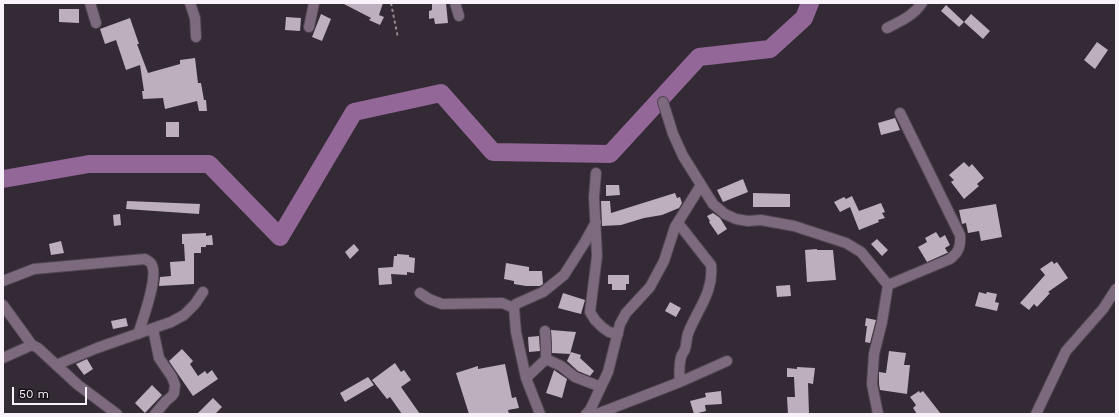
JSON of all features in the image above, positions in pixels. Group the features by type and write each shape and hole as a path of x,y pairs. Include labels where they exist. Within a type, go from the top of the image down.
{"street":[{"path":"90,3 96,22"},
{"path":"190,3 195,18 196,38"},
{"path":"309,27 314,3"},
{"path":"455,3 459,16"},
{"path":"887,28 904,20 917,11 922,3"},
{"path":"663,102 673,134 683,156 713,204 724,214 736,219 748,221 761,220 794,226 846,243 861,252 888,286 882,322 874,354 872,384 878,414"},
{"path":"888,286 950,259 956,255 961,242 960,235 900,113"},
{"path":"596,173 594,197 597,256 590,312 602,327 609,332 618,334"},
{"path":"586,414 590,410 608,372 620,324 626,313 650,287 664,261 678,223 701,184"},
{"path":"540,414 526,378 516,332 514,308 516,304 543,292 564,275 596,222"},
{"path":"678,223 711,265 712,273 706,298 689,330 686,339 679,369 680,382"},
{"path":"3,281 34,270 145,259 153,266 153,285 138,334"},
{"path":"1036,414 1066,351 1103,309 1116,289"},
{"path":"56,365 97,348 153,329 184,315 195,304 203,292"},
{"path":"420,293 429,299 442,304 502,303 514,308"},
{"path":"3,305 32,345 38,348 78,385 117,414"},
{"path":"153,329 159,358 172,377 175,385 172,396 155,414"},
{"path":"526,378 546,359 545,331"},
{"path":"3,358 32,345"},
{"path":"546,359 561,366 575,377 601,388"},
{"path":"597,414 680,382 727,361"}],"path":[{"path":"391,3 398,38"}],"building":[{"path":"342,3 383,3 379,15 384,17 380,25 369,20 371,18"},
{"path":"432,3 446,3 448,23 435,24 434,18 429,19 429,11 432,10"},
{"path":"946,5 964,22 959,27 941,11"},
{"path":"59,9 79,9 79,23 59,22"},
{"path":"321,14 331,19 322,41 312,37"},
{"path":"971,14 990,31 983,39 964,22"},
{"path":"286,17 301,18 300,31 285,30"},
{"path":"130,18 139,44 137,44 148,73 180,64 180,60 195,58 198,83 201,83 204,100 206,100 207,111 199,111 197,101 165,109 163,98 143,99 142,91 144,91 140,65 126,70 116,40 105,44 100,29"},
{"path":"1097,42 1108,50 1095,69 1084,60"},
{"path":"895,118 900,130 881,135 878,123"},
{"path":"166,122 179,122 179,137 166,137"},
{"path":"964,162 969,167 972,164 984,178 977,184 979,186 964,199 951,182 954,180 949,175"},
{"path":"743,179 748,192 723,202 717,190"},
{"path":"606,185 619,185 620,195 606,196"},
{"path":"675,193 677,198 680,197 682,203 679,208 662,215 644,218 621,225 602,226 601,201 610,201 611,213"},
{"path":"753,193 790,194 790,207 753,207"},
{"path":"852,196 859,211 881,203 885,212 882,213 885,218 859,230 850,207 840,212 834,202 844,197 846,199"},
{"path":"127,201 200,204 199,214 126,209"},
{"path":"996,204 1002,237 981,241 979,231 968,233 966,223 962,224 959,210"},
{"path":"713,213 720,218 727,229 718,235 709,222 710,221 707,216"},
{"path":"120,214 121,225 114,226 113,215"},
{"path":"936,232 940,238 945,235 950,245 945,248 948,253 927,262 918,247 927,242 925,238"},
{"path":"206,233 206,236 212,235 213,245 201,247 201,253 194,253 194,284 159,286 160,277 171,276 170,262 185,261 182,234"},
{"path":"877,239 888,250 882,256 871,244"},
{"path":"61,241 64,253 51,255 49,244"},
{"path":"354,244 359,250 350,259 345,252"},
{"path":"805,250 833,250 836,280 807,282"},
{"path":"397,254 409,255 409,257 415,258 414,273 407,272 407,275 391,274 392,284 379,285 378,268 393,267 394,256 397,256"},
{"path":"1052,261 1054,264 1057,262 1068,278 1048,292 1050,293 1037,307 1034,304 1029,310 1020,303 1045,275 1040,269"},
{"path":"506,263 529,267 529,271 542,271 543,284 540,286 526,286 514,284 514,281 504,279"},
{"path":"608,275 629,275 629,284 626,284 626,290 612,290 612,284 608,284"},
{"path":"790,285 791,296 777,297 776,286"},
{"path":"979,292 986,294 987,292 997,294 995,302 999,303 997,311 975,306"},
{"path":"563,293 585,300 581,314 558,308"},
{"path":"670,302 681,308 676,317 665,311"},
{"path":"126,318 128,326 113,329 111,321"},
{"path":"866,318 876,320 870,343 865,342 867,326 865,326"},
{"path":"551,330 576,332 570,354 552,353"},
{"path":"539,336 540,351 529,352 528,337"},
{"path":"182,349 193,361 190,364 198,376 205,371 207,374 212,370 218,379 193,396 169,361"},
{"path":"889,351 906,353 904,365 910,365 907,394 880,390 879,372 886,373"},
{"path":"571,352 581,355 580,358 594,371 590,376 578,371 567,361"},
{"path":"87,359 93,369 84,375 76,364"},
{"path":"395,363 401,372 404,370 411,380 401,387 420,414 402,414 390,397 387,399 372,380"},
{"path":"505,364 512,398 516,397 519,408 508,410 509,414 469,414 456,373 478,366 478,369"},
{"path":"797,367 815,368 813,384 808,383 809,414 788,414 787,397 795,397 794,377 787,377 787,368 797,369"},
{"path":"554,370 567,379 562,398 546,393"},
{"path":"368,377 374,385 345,402 340,393"},
{"path":"152,385 162,395 145,413 135,403"},
{"path":"721,391 722,404 705,405 706,411 694,414 690,401 706,397 705,393"},
{"path":"919,391 920,393 923,391 941,414 917,414 913,408 916,405 910,397"},
{"path":"213,398 222,407 215,414 197,414"}],"waterway":[{"path":"3,179 89,164 209,164 280,237 354,112 441,93 493,152 610,154 699,57 770,49 804,18 810,3"}]}
